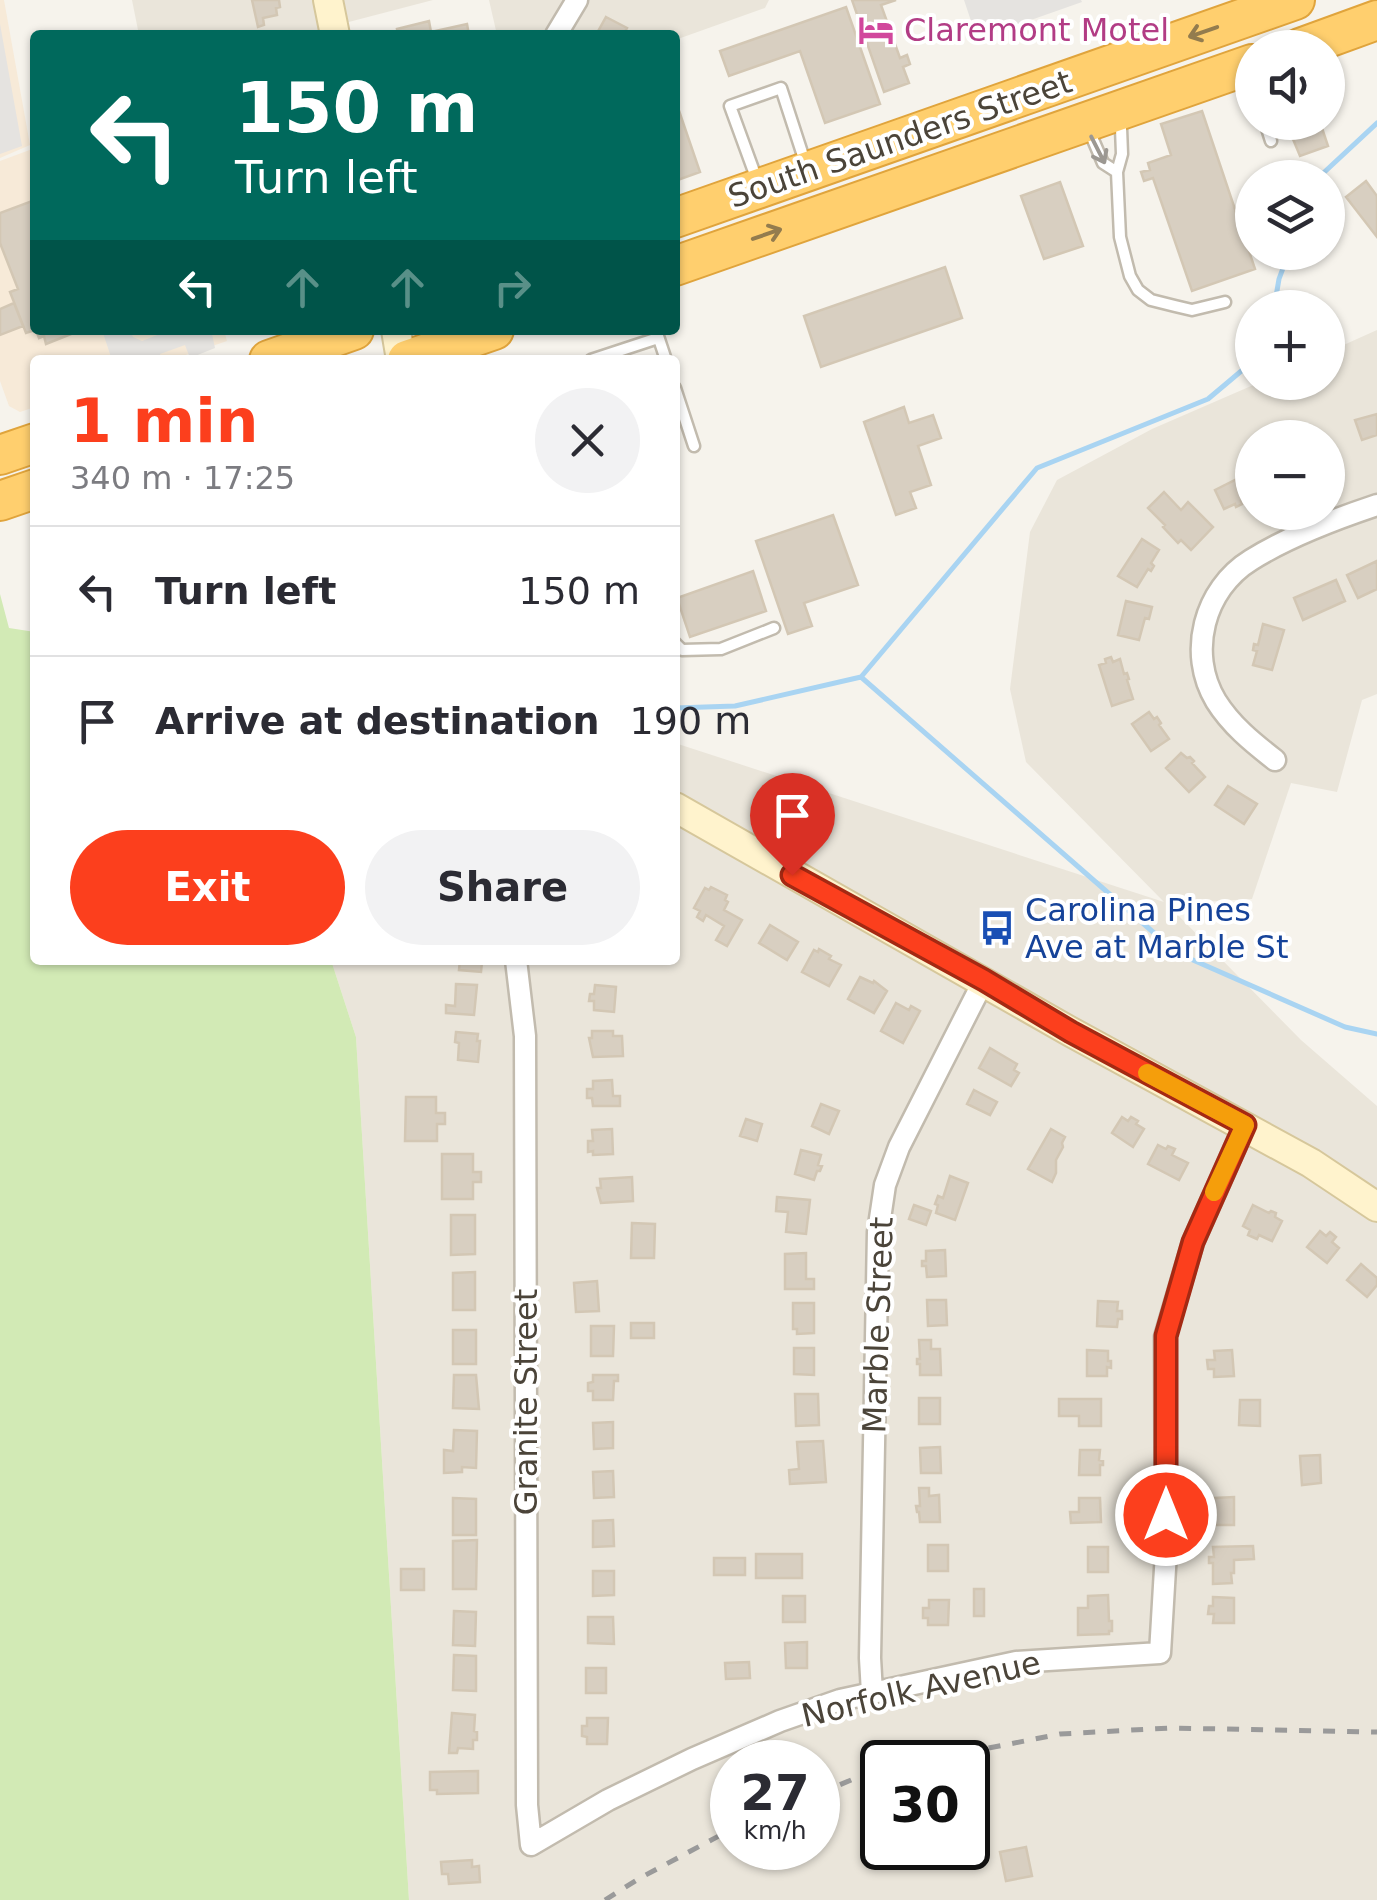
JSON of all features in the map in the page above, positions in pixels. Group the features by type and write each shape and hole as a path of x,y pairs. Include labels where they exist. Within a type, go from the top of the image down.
{"highway":[{"name":"South Saunders Street","path":"680,216 1291,1"},
{"path":"1345,32 1377,20"},
{"name":"South Saunders Street","path":"680,264 1101,117 1235,76"},
{"path":"283,355 340,335"},
{"path":"419,355 479,335"},
{"path":"0,455 30,445"},
{"path":"0,501 30,491"}],"street":[{"path":"328,0 334,30"},
{"path":"559,30 576,0"},
{"path":"1275,760 1246,738 1214,698 1202,656 1206,616 1228,580 1248,561 1306,532 1377,504"},
{"path":"680,811 1312,1163 1377,1207"},
{"name":"Granite Street","path":"517,965 525,1036 527,1805 531,1844"},
{"name":"Marble Street","path":"872,1693 878,1251 884,1185 899,1147 984,980"},
{"name":"Norfolk Avenue","path":"531,1844 692,1759 840,1700 1016,1662 1160,1653 1166,1552 1166,1336 1193,1242 1245,1125"}],"lane":[{"path":"760,188 730,106 781,88 808,171"},
{"path":"1101,117 1103,163 1117,172"},
{"path":"1101,117 1121,128 1122,154 1117,172 1120,237 1130,276 1138,290 1151,300 1192,310 1225,302"},
{"path":"613,355 655,335"},
{"path":"628,348 631,355"},
{"path":"680,405 694,446"},
{"path":"680,648 721,649 774,628"}],"shaded area":[{"path":"0,0 4,0 30,145 0,158"},
{"path":"132,0 433,0 318,30 138,30"},
{"path":"489,0 769,0 765,8 680,38 680,30 496,30"},
{"path":"964,0 1081,0 1082,2 977,39"},
{"path":"0,24 22,146 0,154"},
{"path":"30,150 30,335 225,335 227,341 186,355 30,355 30,409 20,412 9,406 0,381 0,161"},
{"path":"1377,330 1377,694 1362,700 1337,792 1291,783 1252,899 1167,904 1301,1040 1377,1106 1377,1900 409,1900 356,1037 333,965 680,965 680,745 1164,902 1026,762 1010,689 1030,532 1057,480 1152,429 1235,393 1235,400 1345,400 1345,344"},
{"path":"104,335 132,335 142,341 157,335 212,335 215,348 198,355 189,355 185,345 160,355 110,355"}],"green space":[{"path":"0,594 9,628 30,631 30,965 333,965 356,1037 409,1900 0,1900"}],"building":[{"path":"252,0 279,0 277,15 263,18 264,25 258,27"},
{"name":"Claremont Motel","path":"852,0 896,0 881,5 900,58 907,55 910,64 903,67 909,83 884,92"},
{"path":"846,7 880,104 825,123 800,51 729,76 720,51"},
{"path":"606,17 627,28 626,30 599,30"},
{"path":"429,21 431,30 397,30"},
{"path":"467,24 468,30 440,30"},
{"path":"1202,111 1235,209 1235,270 1252,270 1192,291 1153,178 1144,181 1141,172 1150,170 1148,163 1171,155 1161,124"},
{"path":"680,114 700,172 680,179"},
{"path":"1293,140 1326,140 1328,146 1300,156"},
{"path":"1366,181 1377,196 1377,237 1346,197"},
{"path":"1060,182 1083,246 1044,259 1021,196"},
{"path":"30,202 30,332 26,333 10,292 18,289 0,243 0,213"},
{"path":"945,267 962,318 821,367 804,316"},
{"path":"14,303 23,326 0,335 0,309"},
{"path":"38,335 68,335 46,344 44,336"},
{"path":"904,407 909,423 933,415 941,438 918,446 931,485 910,492 916,508 896,515 864,422"},
{"path":"1377,414 1377,435 1362,440 1355,420"},
{"path":"1235,480 1235,504 1224,509 1215,490"},
{"path":"1164,492 1181,510 1188,502 1213,527 1191,550 1181,540 1178,543 1148,508"},
{"path":"833,515 858,585 804,603 812,626 788,634 756,541"},
{"path":"1142,539 1159,550 1151,563 1154,566 1137,587 1118,576"},
{"path":"1377,561 1377,589 1358,598 1347,575"},
{"path":"753,571 766,611 690,637 680,597"},
{"path":"1336,580 1345,601 1303,620 1294,598"},
{"path":"1126,601 1152,607 1139,640 1118,635"},
{"path":"1263,624 1284,630 1272,670 1253,665 1257,651 1253,650 1254,644 1258,645"},
{"path":"1111,657 1113,662 1120,659 1133,699 1112,706 1099,665"},
{"path":"1149,712 1154,719 1157,717 1169,739 1151,751 1132,724"},
{"path":"1181,753 1194,761 1205,777 1189,792 1166,768"},
{"path":"1228,786 1257,804 1244,824 1215,805"},
{"path":"705,888 727,895 724,910 742,920 727,946 716,940 724,926 706,915 703,921 697,917 700,911 694,908"},
{"path":"770,925 798,942 787,960 759,943"},
{"path":"819,949 841,965 829,986 802,972 814,950"},
{"path":"460,965 482,965 481,972 459,970"},
{"path":"860,977 887,991 874,1013 848,999"},
{"path":"456,984 477,985 474,1015 446,1013 446,1005 455,1006"},
{"path":"595,985 616,987 614,1012 594,1010 594,1001 589,1001"},
{"path":"896,1003 920,1011 903,1043 881,1031"},
{"path":"592,1031 613,1031 613,1036 622,1036 623,1056 593,1057 589,1038"},
{"path":"456,1032 478,1034 478,1062 458,1060"},
{"path":"990,1048 1017,1064 1014,1070 1019,1073 1011,1086 979,1068"},
{"path":"612,1080 613,1096 620,1096 620,1106 593,1106 587,1089 593,1089 593,1081"},
{"path":"974,1090 997,1102 990,1115 967,1104"},
{"path":"406,1097 436,1097 436,1113 445,1113 445,1124 437,1124 437,1141 405,1141"},
{"path":"821,1104 839,1111 829,1134 812,1126"},
{"path":"1122,1117 1128,1121 1131,1117 1144,1129 1133,1147 1112,1133"},
{"path":"746,1119 762,1124 757,1141 740,1136"},
{"path":"612,1129 613,1154 588,1152 592,1130"},
{"path":"1051,1129 1065,1137 1052,1182 1028,1169"},
{"path":"1158,1145 1175,1149 1172,1155 1188,1163 1179,1180 1148,1164"},
{"path":"801,1150 821,1155 818,1165 822,1166 814,1180 795,1174"},
{"path":"442,1154 473,1154 473,1172 481,1172 481,1182 473,1182 473,1199 442,1199"},
{"path":"950,1176 968,1183 955,1220 936,1213 938,1196 943,1198"},
{"path":"632,1177 633,1201 601,1203 597,1188 601,1188 600,1179"},
{"path":"777,1197 810,1200 806,1234 786,1232 788,1212 776,1211"},
{"path":"914,1205 931,1211 926,1225 909,1219"},
{"path":"1253,1205 1276,1213 1275,1217 1282,1221 1272,1241 1248,1235 1250,1230 1243,1226"},
{"path":"451,1215 475,1215 475,1254 451,1255"},
{"path":"632,1223 655,1224 654,1258 631,1258"},
{"path":"1320,1231 1336,1237 1332,1242 1339,1248 1327,1263 1307,1247"},
{"path":"945,1250 946,1276 927,1277 926,1266 922,1266 926,1251"},
{"path":"806,1253 806,1279 814,1279 814,1289 785,1289 785,1254"},
{"path":"1361,1264 1377,1278 1377,1285 1367,1297 1347,1280"},
{"path":"475,1272 475,1310 453,1310 453,1273"},
{"path":"597,1281 599,1311 576,1312 574,1283"},
{"path":"927,1300 946,1300 947,1325 928,1326"},
{"path":"1098,1301 1118,1302 1117,1311 1122,1311 1122,1319 1118,1319 1117,1327 1097,1326"},
{"path":"793,1303 814,1303 814,1333 797,1334 797,1329 793,1329"},
{"path":"631,1323 654,1323 654,1338 631,1338"},
{"path":"591,1326 614,1326 613,1356 591,1356"},
{"path":"453,1330 476,1330 476,1364 453,1364"},
{"path":"919,1340 931,1340 931,1349 940,1349 941,1375 920,1375"},
{"path":"794,1348 814,1348 814,1375 794,1374"},
{"path":"1087,1350 1108,1351 1111,1368 1107,1367 1107,1376 1087,1376"},
{"path":"1232,1350 1234,1376 1214,1377 1214,1369 1208,1369 1207,1360 1215,1360 1214,1351"},
{"path":"454,1375 476,1375 479,1409 453,1408"},
{"path":"593,1375 618,1375 613,1400 593,1400 588,1383 593,1382"},
{"path":"795,1394 818,1394 819,1425 796,1426"},
{"path":"919,1398 940,1398 940,1424 919,1424"},
{"path":"1059,1399 1101,1399 1101,1426 1079,1426 1079,1416 1059,1416"},
{"path":"1240,1400 1260,1400 1260,1426 1239,1425"},
{"path":"613,1422 613,1448 594,1449 593,1423"},
{"path":"454,1430 477,1431 476,1468 462,1467 462,1472 444,1473 444,1450 453,1451"},
{"path":"823,1441 826,1482 790,1484 789,1470 799,1469 797,1442"},
{"path":"940,1447 941,1473 921,1473 920,1448"},
{"path":"1080,1450 1100,1450 1100,1475 1079,1475"},
{"path":"1320,1455 1321,1483 1302,1485 1300,1456"},
{"path":"613,1471 614,1497 594,1498 593,1472"},
{"path":"919,1488 929,1488 929,1496 939,1495 940,1522 920,1522 916,1506 920,1506"},
{"path":"1234,1497 1234,1525 1213,1525 1210,1501"},
{"path":"453,1498 476,1499 476,1535 453,1535"},
{"path":"1079,1498 1100,1498 1101,1522 1071,1523 1070,1512 1079,1512"},
{"path":"613,1520 614,1546 593,1547 593,1521"},
{"path":"477,1540 476,1589 453,1589 453,1541"},
{"path":"928,1545 948,1545 948,1571 928,1571"},
{"path":"1253,1546 1254,1559 1234,1560 1232,1583 1213,1584 1213,1563 1209,1563 1209,1557 1214,1557 1213,1547"},
{"path":"1088,1547 1108,1547 1108,1572 1088,1572"},
{"path":"756,1554 802,1554 802,1578 756,1578"},
{"path":"714,1558 745,1558 745,1575 714,1575"},
{"path":"401,1569 424,1569 424,1590 401,1590"},
{"path":"593,1571 614,1571 614,1595 593,1596"},
{"path":"974,1589 984,1589 984,1616 974,1616"},
{"path":"1108,1595 1112,1631 1078,1635 1078,1608 1088,1608 1088,1596"},
{"path":"783,1596 805,1596 805,1622 783,1622"},
{"path":"1213,1597 1234,1598 1234,1623 1213,1623 1214,1614 1208,1614"},
{"path":"929,1600 949,1600 948,1625 928,1625 923,1608 929,1608"},
{"path":"454,1611 476,1612 475,1646 453,1645"},
{"path":"588,1617 613,1617 614,1644 588,1643"},
{"path":"807,1642 807,1668 786,1668 785,1643"},
{"path":"454,1655 476,1656 476,1691 453,1690"},
{"path":"749,1662 750,1678 726,1679 725,1663"},
{"path":"586,1668 606,1668 606,1693 586,1693"},
{"path":"452,1713 475,1715 477,1740 473,1740 473,1749 458,1748 457,1753 449,1753"},
{"path":"587,1718 608,1718 607,1744 587,1744 582,1726 587,1726"},
{"path":"478,1771 478,1793 437,1794 437,1790 430,1790 430,1772"},
{"path":"1026,1847 1032,1876 1006,1881 1000,1852"},
{"path":"472,1860 472,1867 479,1866 480,1882 449,1884 448,1874 442,1874 441,1862"}],"waterway":[{"path":"1337,160 1377,123"},
{"path":"1277,290 1282,270"},
{"path":"680,708 735,706 861,677 1037,468 1208,399 1235,376"},
{"path":"861,677 1177,953 1345,1027 1377,1034"}],"railway":[{"path":"990,1748 1060,1734 1170,1728 1377,1732"},
{"path":"840,1785 860,1776"},
{"path":"605,1900 710,1841"}],"slow traffic":[{"path":"1147,1073 1245,1125 1214,1192"}],"place":[{"name":"Claremont Motel","path":"876,30"},
{"name":"Carolina Pines Ave at Marble St","path":"997,928"}],"route":[{"path":"792,875 1245,1125 1193,1242 1166,1336 1166,1515"}]}
